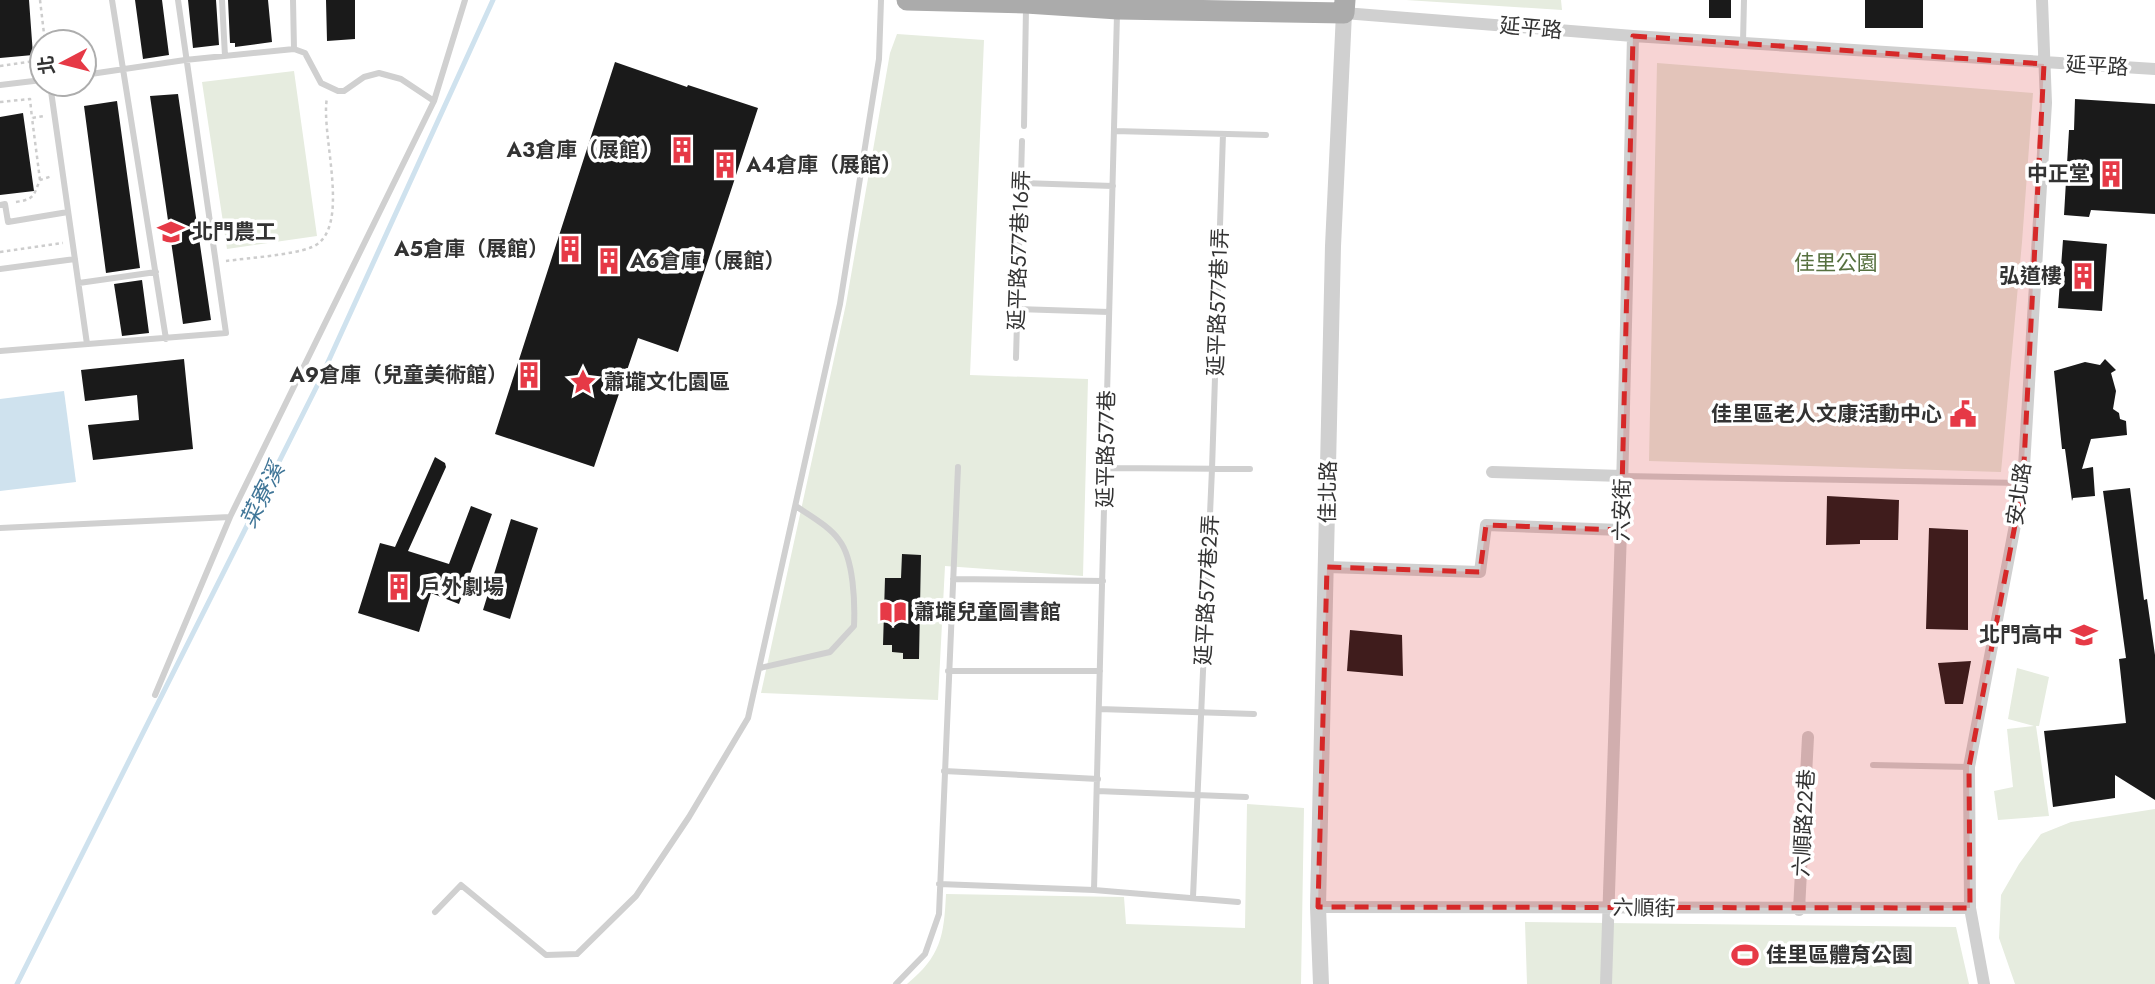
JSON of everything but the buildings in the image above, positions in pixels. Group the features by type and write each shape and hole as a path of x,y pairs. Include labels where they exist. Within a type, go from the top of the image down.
{"main road":[{"name":"延平路","path":"907,0 1118,9 1344,6"}],"street":[{"name":"安北路","path":"1984,984 1970,908 1969,766 2023,483 2046,103 2042,0"},
{"name":"延平路","path":"1344,6 1633,36 2155,69"},
{"name":"佳北路","path":"1321,984 1318,907 1334,246 1344,6"},
{"name":"六安街","path":"1606,984 1633,36"},
{"path":"1492,472 1622,476"},
{"path":"1327,567 1480,572 1486,525 1621,530"},
{"name":"六順路22巷","path":"1799,910 1808,737"},
{"name":"六順街","path":"1318,907 1799,910 1970,908"}],"lane":[{"path":"112,0 166,339"},
{"path":"0,351 226,333 178,0"},
{"path":"222,0 225,55"},
{"path":"293,0 294,49"},
{"path":"155,695 230,517 434,101 465,0"},
{"path":"435,912 461,885 546,955 578,954 636,896 689,817 748,718 840,304 879,59 881,0"},
{"path":"1743,43 1744,0"},
{"path":"1024,126 1026,3"},
{"name":"延平路577巷","path":"1094,890 1118,9"},
{"path":"98,73 225,55 294,49 305,53 321,83 330,87 344,90 364,77 379,73 401,79 434,101"},
{"path":"0,85 28,82"},
{"path":"52,98 87,344"},
{"path":"1114,131 1266,135"},
{"name":"延平路577巷1弄","path":"1212,469 1223,134"},
{"name":"延平路577巷16弄","path":"1016,358 1022,141"},
{"path":"1022,183 1113,186"},
{"path":"3,204 8,222 68,212"},
{"path":"0,270 75,260"},
{"path":"79,283 156,272"},
{"path":"1017,309 1110,312"},
{"path":"896,984 925,954 939,914 958,467"},
{"path":"1105,468 1250,469"},
{"name":"延平路577巷2弄","path":"1193,897 1212,469"},
{"path":"1622,476 2023,483"},
{"path":"760,668 830,652 854,626 855,601 851,572 840,541 796,506"},
{"path":"0,528 230,517"},
{"path":"953,579 1103,581"},
{"path":"948,671 1100,671"},
{"path":"1100,709 1254,714"},
{"path":"1873,765 1969,766"},
{"path":"944,771 1098,779"},
{"path":"1097,791 1246,797"},
{"path":"939,884 1094,890 1238,902"}],"path":[{"path":"40,0 43,28"},
{"path":"0,66 28,62"},
{"path":"215,262 307,249 324,239 330,228 333,205 325,122 330,87"},
{"path":"0,102 30,99 40,180 38,190 31,198 3,204"},
{"path":"33,118 54,114"},
{"path":"40,180 63,174"},
{"path":"0,252 73,242"}],"highlighted area":[{"path":"1633,36 2044,64 2023,483 1969,767 1970,908 1318,907 1327,567 1480,572 1486,525 1621,530"}],"green space":[{"path":"1406,0 1561,0 1562,10"},
{"path":"897,34 984,40 970,375 1088,379 1083,576 945,566 938,700 761,693 846,304 890,53"},
{"name":"佳里公園","path":"1657,63 2033,93 2001,472 1649,461"},
{"path":"294,71 317,236 227,249 202,82"},
{"path":"2017,668 2049,677 2039,726 2036,726 2049,816 1998,820 1994,791 2013,787 2007,729 2034,726 2008,719"},
{"path":"1247,804 1304,808 1301,984 907,984 934,954 942,934 946,894 1124,897 1126,924 1245,928"},
{"path":"2155,809 2155,984 2015,984 1999,938 2001,895 2041,834 2071,822"},
{"name":"佳里區體育公園","path":"1525,922 1956,927 1969,984 1527,984"}],"water":[{"path":"64,391 76,482 0,491 0,399"}],"waterway":[{"name":"菜寮溪","path":"17,984 318,384 493,0"}],"place":[{"name":"A3倉庫（展館）","path":"682,150"},
{"name":"A4倉庫（展館）","path":"725,165"},
{"name":"中正堂","path":"2111,174"},
{"name":"北門農工","path":"171,232"},
{"name":"A5倉庫（展館）","path":"570,249"},
{"name":"A6倉庫（展館）","path":"609,261"},
{"name":"弘道樓","path":"2083,276"},
{"name":"A9倉庫（兒童美術館）","path":"529,375"},
{"name":"蕭壠文化園區","path":"583,382"},
{"name":"佳里區老人文康活動中心","path":"1963,414"},
{"name":"戶外劇場","path":"399,587"},
{"name":"蕭壠兒童圖書館","path":"893,612"},
{"name":"北門高中","path":"2084,635"},
{"name":"佳里區體育公園","path":"1745,955"}]}
